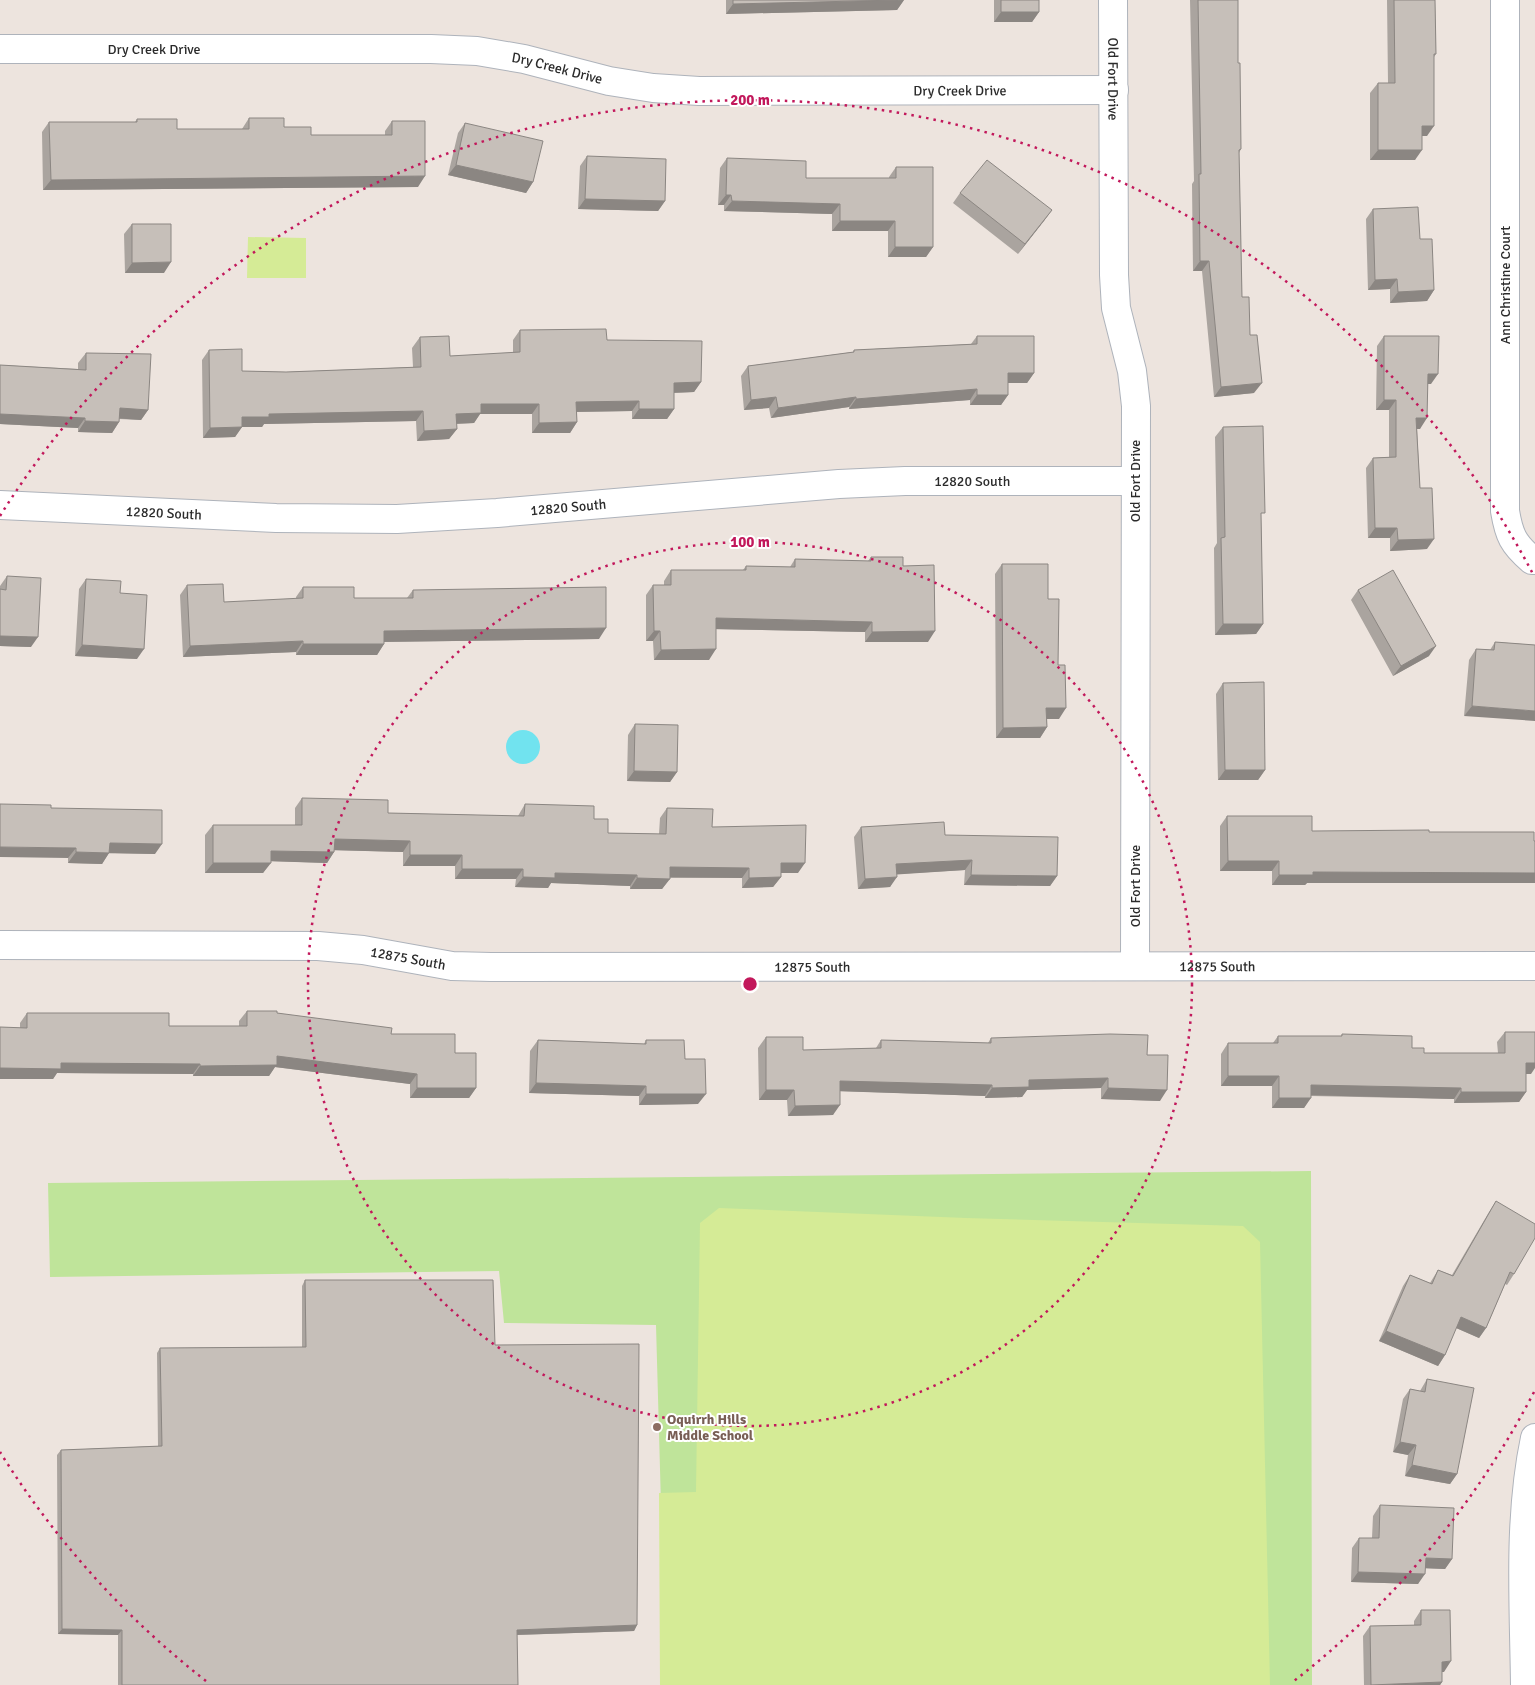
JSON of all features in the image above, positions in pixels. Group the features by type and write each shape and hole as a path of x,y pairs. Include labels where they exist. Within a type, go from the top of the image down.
{"street":[{"name":"Old Fort Drive","path":"1113,0 1114,275 1116,308 1132,371 1136,406 1135,965"},
{"name":"Ann Christine Court","path":"1505,0 1505,510 1508,530 1517,548 1533,560"},
{"name":"Dry Creek Drive","path":"0,49 431,49 477,51 524,59 609,81 653,88 699,91 1114,90"},
{"name":"12820 South","path":"0,505 276,518 397,519 497,514 839,484 905,481 1135,481"},
{"name":"12875 South","path":"0,945 318,946 363,950 452,966 491,967 1535,966"},
{"path":"1525,1685 1525,1506 1529,1466 1535,1438"}],"green space":[{"path":"248,237 306,238 306,278 247,278"},
{"path":"1311,1171 1312,1685 666,1685 656,1325 504,1323 499,1271 50,1277 48,1183"},
{"path":"719,1208 966,1218 1243,1226 1260,1242 1270,1685 660,1685 659,1493 696,1492 700,1223"}],"water":[{"path":"523,730 535,735 540,747 535,759 523,764 511,759 506,747 511,735"}],"building":[{"path":"733,0 898,0 733,4"},
{"path":"1001,0 1039,0 1039,12 1001,12"},
{"path":"1198,0 1238,0 1242,297 1249,297 1250,335 1257,335 1262,383 1221,387 1209,261 1200,261 1199,174 1201,174"},
{"path":"1394,0 1435,0 1434,126 1422,126 1422,150 1378,150 1378,83 1395,83"},
{"path":"249,118 284,118 284,127 311,127 311,135 392,135 392,121 425,121 425,176 51,180 49,122 137,122 137,119 177,119 177,129 249,129"},
{"path":"465,123 543,141 533,182 456,165"},
{"path":"587,156 666,159 665,201 585,199"},
{"path":"727,158 806,161 806,178 896,178 896,167 933,167 933,247 895,247 895,221 840,221 840,204 732,201 731,195 726,195"},
{"path":"987,160 1052,210 1025,244 960,193"},
{"path":"1418,207 1420,239 1432,239 1434,290 1398,292 1397,279 1375,280 1373,209"},
{"path":"132,224 171,224 171,262 132,263"},
{"path":"606,329 607,340 702,341 701,382 674,383 674,409 639,409 639,401 576,402 577,422 539,423 539,404 481,404 481,413 456,414 457,429 424,431 423,411 269,414 269,417 242,417 242,427 210,428 209,350 242,349 242,371 286,372 421,367 420,337 449,336 450,356 520,352 520,330"},
{"path":"977,336 1034,336 1034,373 1008,373 1008,395 977,395 977,389 856,399 856,397 778,408 776,397 751,400 748,366 854,352 854,350 977,344"},
{"path":"1384,336 1439,336 1438,374 1428,374 1427,418 1416,418 1420,488 1432,488 1434,539 1398,540 1397,528 1375,528 1373,458 1396,457 1396,400 1384,400"},
{"path":"86,353 151,354 148,410 120,408 119,422 85,421 85,418 0,414 0,365 86,370"},
{"path":"1263,426 1265,513 1261,513 1263,624 1223,624 1221,538 1225,537 1223,427"},
{"path":"871,557 903,557 903,566 934,565 935,631 872,632 872,622 716,618 716,649 661,650 660,631 654,631 653,585 671,585 671,570 746,570 746,566 795,567 795,559 871,561"},
{"path":"1002,564 1048,564 1048,599 1059,599 1058,665 1065,665 1066,708 1046,708 1047,727 1003,728"},
{"path":"1393,570 1436,646 1401,666 1358,590"},
{"path":"7,576 41,578 38,637 0,636 0,589 6,590"},
{"path":"86,579 121,581 120,593 147,595 144,649 82,645"},
{"path":"223,584 224,602 303,598 303,587 354,587 354,598 413,598 413,590 606,587 606,628 384,631 384,644 303,644 303,641 190,646 187,585"},
{"path":"1495,642 1535,645 1535,711 1472,706 1476,649 1494,650"},
{"path":"1264,682 1265,770 1225,770 1223,683"},
{"path":"635,724 678,725 677,772 634,771"},
{"path":"302,798 388,800 388,813 524,816 525,804 594,806 594,819 608,819 608,833 666,834 667,808 713,809 712,827 806,825 805,863 781,863 781,877 749,878 749,868 670,867 670,879 637,878 637,875 555,873 555,878 523,877 523,869 462,869 462,855 410,855 410,841 335,839 334,852 271,851 271,863 213,863 213,825 302,825"},
{"path":"0,804 51,805 51,808 162,810 162,844 110,843 109,853 76,852 76,848 0,847"},
{"path":"1227,816 1312,816 1312,831 1429,830 1429,832 1534,832 1535,873 1313,872 1313,875 1279,875 1279,861 1228,861"},
{"path":"944,822 945,835 1058,837 1057,876 971,875 972,860 896,864 897,877 865,879 861,827"},
{"path":"247,1011 277,1011 277,1013 392,1028 391,1034 455,1034 455,1053 476,1053 476,1088 417,1088 417,1074 277,1056 277,1065 200,1066 200,1064 61,1063 61,1069 0,1068 0,1027 27,1028 27,1013 169,1013 169,1026 247,1026"},
{"path":"1505,1032 1535,1032 1535,1063 1526,1063 1526,1092 1461,1092 1461,1088 1311,1085 1311,1098 1279,1098 1279,1076 1228,1076 1228,1043 1278,1043 1278,1036 1342,1036 1342,1034 1412,1036 1412,1048 1424,1048 1424,1053 1505,1053"},
{"path":"1110,1034 1148,1035 1147,1055 1168,1055 1167,1090 1108,1088 1108,1078 1029,1080 1029,1087 992,1088 992,1085 840,1081 840,1105 795,1106 794,1090 766,1090 766,1037 803,1037 803,1050 881,1048 881,1040 991,1043 991,1038"},
{"path":"538,1040 646,1044 646,1040 684,1040 685,1059 705,1059 706,1094 646,1094 646,1086 536,1083"},
{"path":"1496,1201 1535,1224 1535,1238 1514,1274 1510,1272 1486,1328 1461,1317 1445,1355 1386,1331 1410,1275 1432,1284 1438,1270 1453,1276"},
{"path":"305,1280 493,1280 495,1345 639,1344 637,1625 517,1630 518,1685 122,1685 122,1630 62,1629 61,1450 162,1446 160,1348 306,1347"},
{"path":"1427,1379 1474,1388 1457,1474 1412,1465 1416,1445 1400,1442 1410,1389 1425,1392"},
{"path":"1380,1505 1454,1508 1452,1559 1426,1558 1425,1574 1358,1572 1359,1538 1379,1538"},
{"path":"1421,1610 1450,1610 1451,1661 1442,1662 1442,1682 1371,1685 1370,1626 1421,1625"}],"place":[{"name":"Oquirrh Hills Middle School","path":"657,1427"}]}
